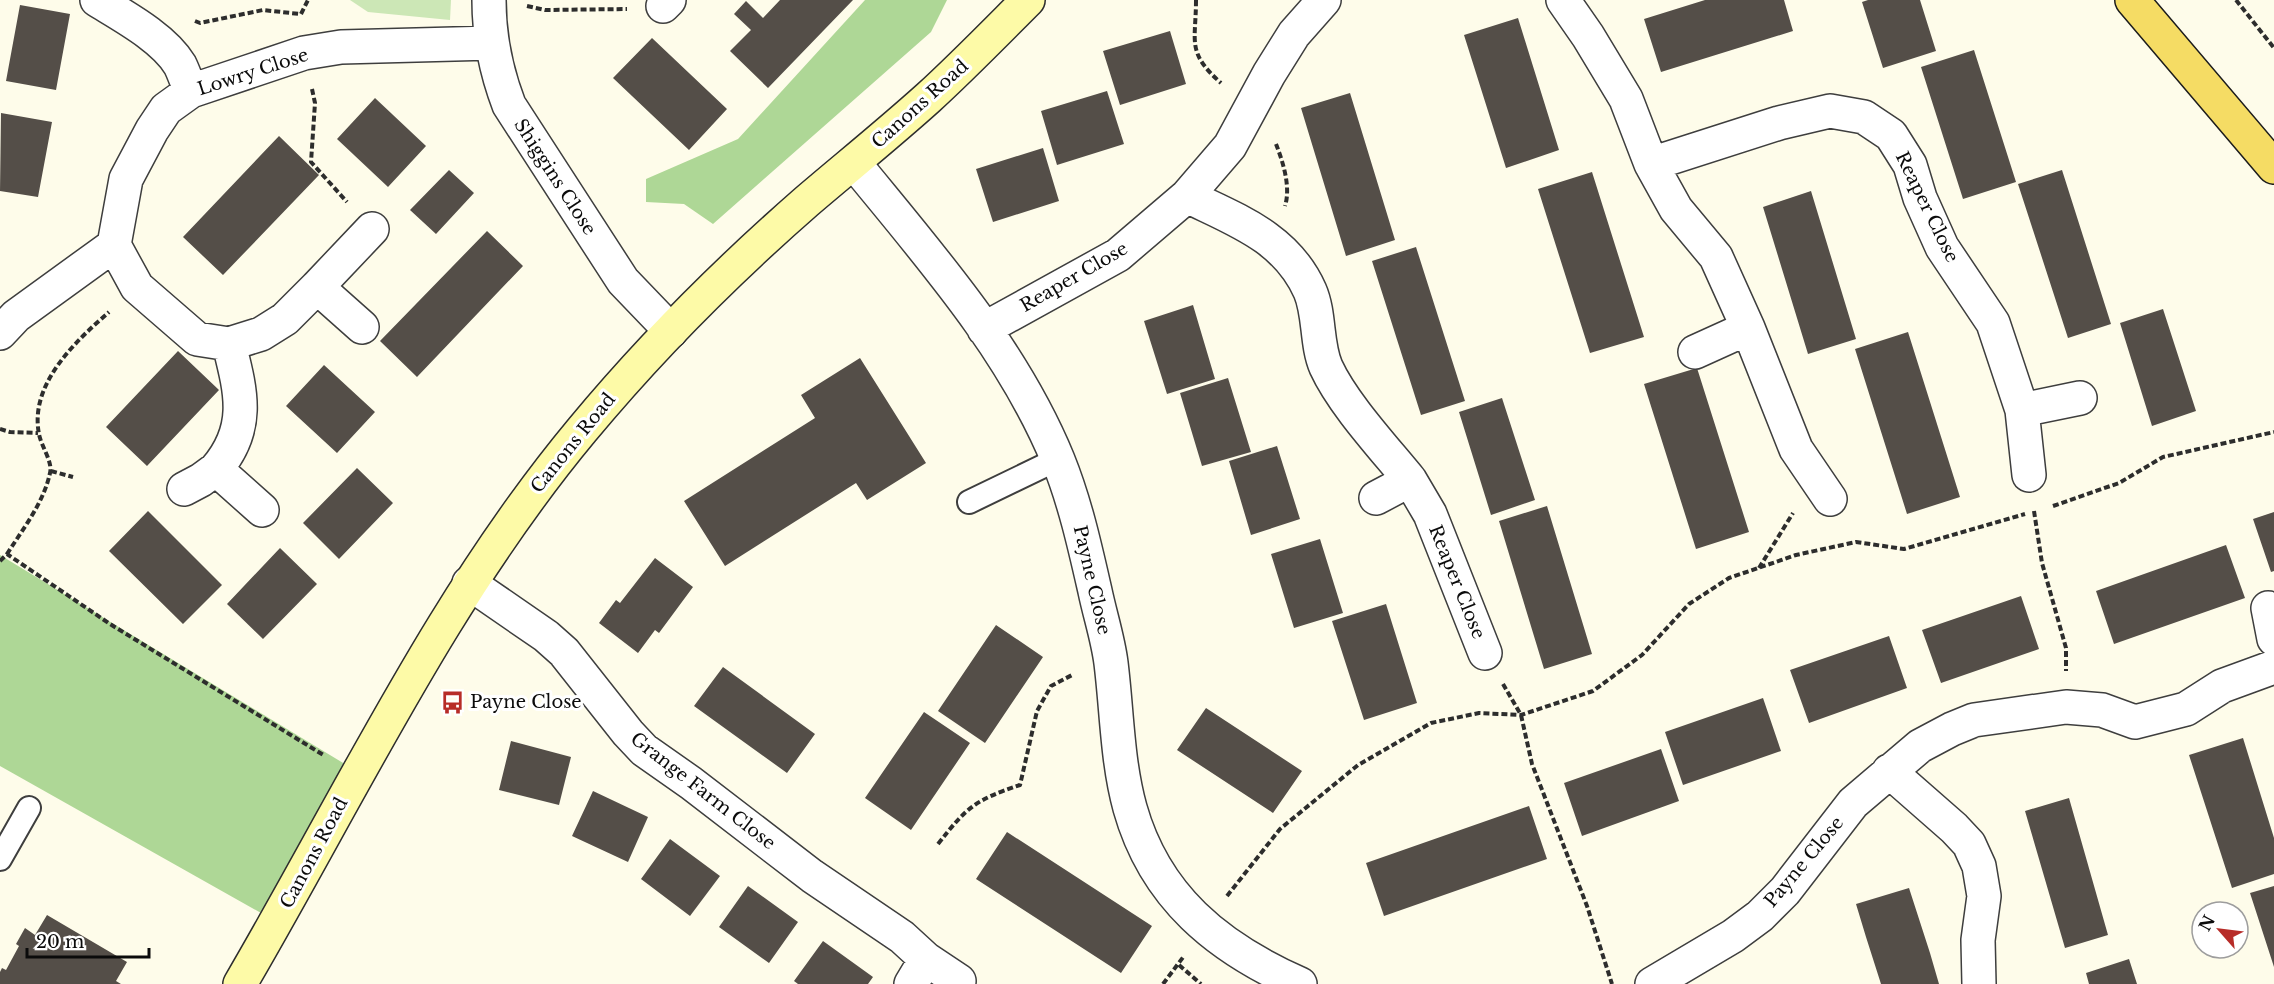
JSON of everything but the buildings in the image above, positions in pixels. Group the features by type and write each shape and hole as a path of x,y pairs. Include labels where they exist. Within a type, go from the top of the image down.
{"main road":[{"path":"2132,0 2274,167"}],"street":[{"path":"98,0 150,35 165,48 179,64 191,91"},
{"name":"Shiggins Close","path":"489,0 497,73 508,105 623,281 670,331"},
{"name":"Canons Road","path":"240,984 414,672 496,543 576,437 670,331 757,247 929,98 1028,0"},
{"name":"Reaper Close","path":"984,329 1118,255 1187,196 1230,146 1294,34 1324,0"},
{"path":"1563,0 1626,99 1651,164 1676,209 1716,257 1748,328 1796,449 1823,488"},
{"name":"Lowry Close","path":"114,245 126,179 166,109 191,91 313,52 341,47 492,43"},
{"name":"Reaper Close","path":"1651,164 1779,123 1830,111 1864,117 1891,135 1910,165 1920,198 1942,247 1993,323 2022,410 2029,475"},
{"name":"Payne Close","path":"854,163 933,260 984,329 1023,389 1058,459 1074,507 1111,660 1122,766 1130,808 1154,868 1176,898 1225,944 1262,967 1300,984"},
{"name":"Reaper Close","path":"1187,196 1256,230 1288,255 1310,292 1326,365 1341,393 1410,480 1430,514 1485,652"},
{"path":"0,333 16,316 114,245 137,287 197,339 230,344 261,334 285,319 372,229"},
{"path":"317,287 362,327"},
{"path":"1695,352 1748,328"},
{"path":"184,489 216,469 227,456 236,438 240,419 238,381 230,344"},
{"path":"2022,410 2080,398"},
{"path":"216,469 262,510"},
{"path":"1376,498 1410,480"},
{"name":"Grange Farm Close","path":"469,583 546,636 564,652 628,734 644,750 692,783 812,876 902,937 919,972 959,981"},
{"path":"2268,608 2274,639"},
{"name":"Payne Close","path":"1653,984 1733,936 1760,916 1785,891 1853,803 1920,746 1974,720 2066,706 2102,710 2135,722 2186,709 2222,686 2274,667"},
{"path":"1889,771 1954,828 1969,844 1979,866 1983,896 1978,940 1979,984"}],"lane":[{"path":"969,502 1058,459"},
{"path":"0,859 29,808"}],"path":[{"path":"2236,0 2274,48"},
{"path":"524,5 545,10 580,10 666,3"},
{"path":"189,18 200,23 263,10 301,14"},
{"path":"312,86 315,103 311,162 372,229"},
{"path":"0,561 7,554 41,498 51,471 38,433 38,411 45,388 55,368 96,324 137,287"},
{"path":"0,429 10,432 38,433"},
{"path":"1203,925 1280,829 1358,765 1431,723 1479,713 1521,715 1593,691 1642,655 1689,604 1729,578 1796,555 1856,542 1904,549 2034,512 2119,483 2163,457 2274,432"},
{"path":"51,471 73,477"},
{"path":"2029,475 2042,563 2066,648 2066,706"},
{"path":"1758,568 1823,488"},
{"path":"7,554 110,624 332,760"},
{"path":"938,844 958,819 974,804 988,796 1020,785 1037,711 1052,686 1061,679 1111,660"},
{"path":"1521,715 1532,764 1587,906 1612,984"},
{"path":"1179,964 1201,984"}],"green space":[{"path":"350,0 451,0 450,20 368,12"},
{"path":"865,0 947,0 931,32 713,224 684,204 646,202 646,179 738,139"},
{"path":"0,555 358,772 277,922 0,766"}],"place":[{"name":"Payne Close","path":"452,702"}]}
